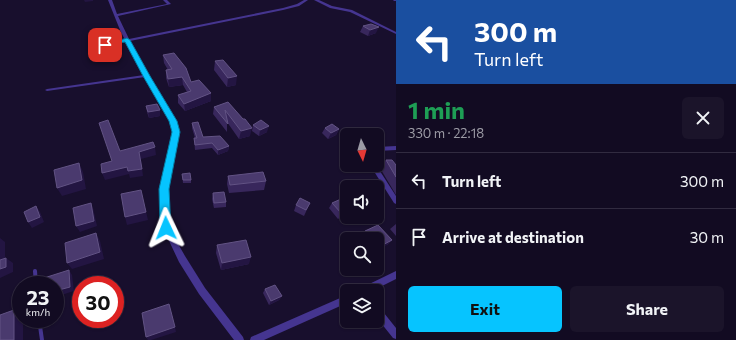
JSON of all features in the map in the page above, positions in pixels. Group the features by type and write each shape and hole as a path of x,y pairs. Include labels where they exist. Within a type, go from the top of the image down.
{"street":[{"path":"110,0 127,40 146,76 173,121 176,132 164,189 166,228 182,259 202,291 240,340"},
{"path":"116,15 169,4 166,0"},
{"path":"105,45 282,9 298,5 306,0"},
{"path":"316,0 331,6 351,11 396,33"},
{"path":"47,90 146,76"},
{"path":"384,149 396,148"},
{"path":"377,172 396,201"},
{"path":"378,284 396,275"},
{"path":"254,340 340,302"},
{"path":"384,320 396,335"}],"lane":[{"path":"34,271 35,276"},
{"path":"41,328 42,340"}],"building":[{"path":"371,24 379,27 370,30 363,26"},
{"path":"174,53 186,68 191,82 199,80 211,93 184,104 178,95 191,91 182,77 168,79 166,70 172,69 163,55"},
{"path":"223,60 237,76 228,78 215,61"},
{"path":"228,102 252,128 241,131 225,110 228,124 214,107"},
{"path":"157,104 160,110 148,112 146,106"},
{"path":"108,120 120,151 153,142 155,147 139,152 142,169 128,171 127,167 102,173 101,164 112,161 99,123"},
{"path":"261,120 269,126 260,130 253,125"},
{"path":"198,122 203,137 220,136 229,146 218,150 212,143 195,145 194,138 197,138 192,123"},
{"path":"332,124 339,129 331,133 325,128"},
{"path":"386,160 392,160 396,165 396,177"},
{"path":"79,163 82,180 57,188 54,170"},
{"path":"263,172 266,181 230,185 228,176"},
{"path":"190,173 191,180 183,180 182,174"},
{"path":"141,190 146,212 125,217 121,194"},
{"path":"224,192 226,202 214,203 213,193"},
{"path":"300,198 310,203 306,210 296,205"},
{"path":"340,199 340,212 332,203"},
{"path":"91,203 94,221 76,226 73,208"},
{"path":"36,206 40,217 28,222 24,212"},
{"path":"378,225 392,240 384,244 384,232 365,231"},
{"path":"96,233 100,252 67,263 65,243"},
{"path":"246,240 251,257 222,263 217,245"},
{"path":"6,258 6,267 0,269 0,260"},
{"path":"69,270 70,287 64,289 64,276 50,276"},
{"path":"275,285 282,296 271,301 265,289"},
{"path":"169,304 175,327 146,337 142,313"},
{"path":"12,311 14,340 0,340 0,315"}],"route":[{"path":"105,45 127,40 146,76 173,121 176,132 173,153 164,189 166,228"}]}
